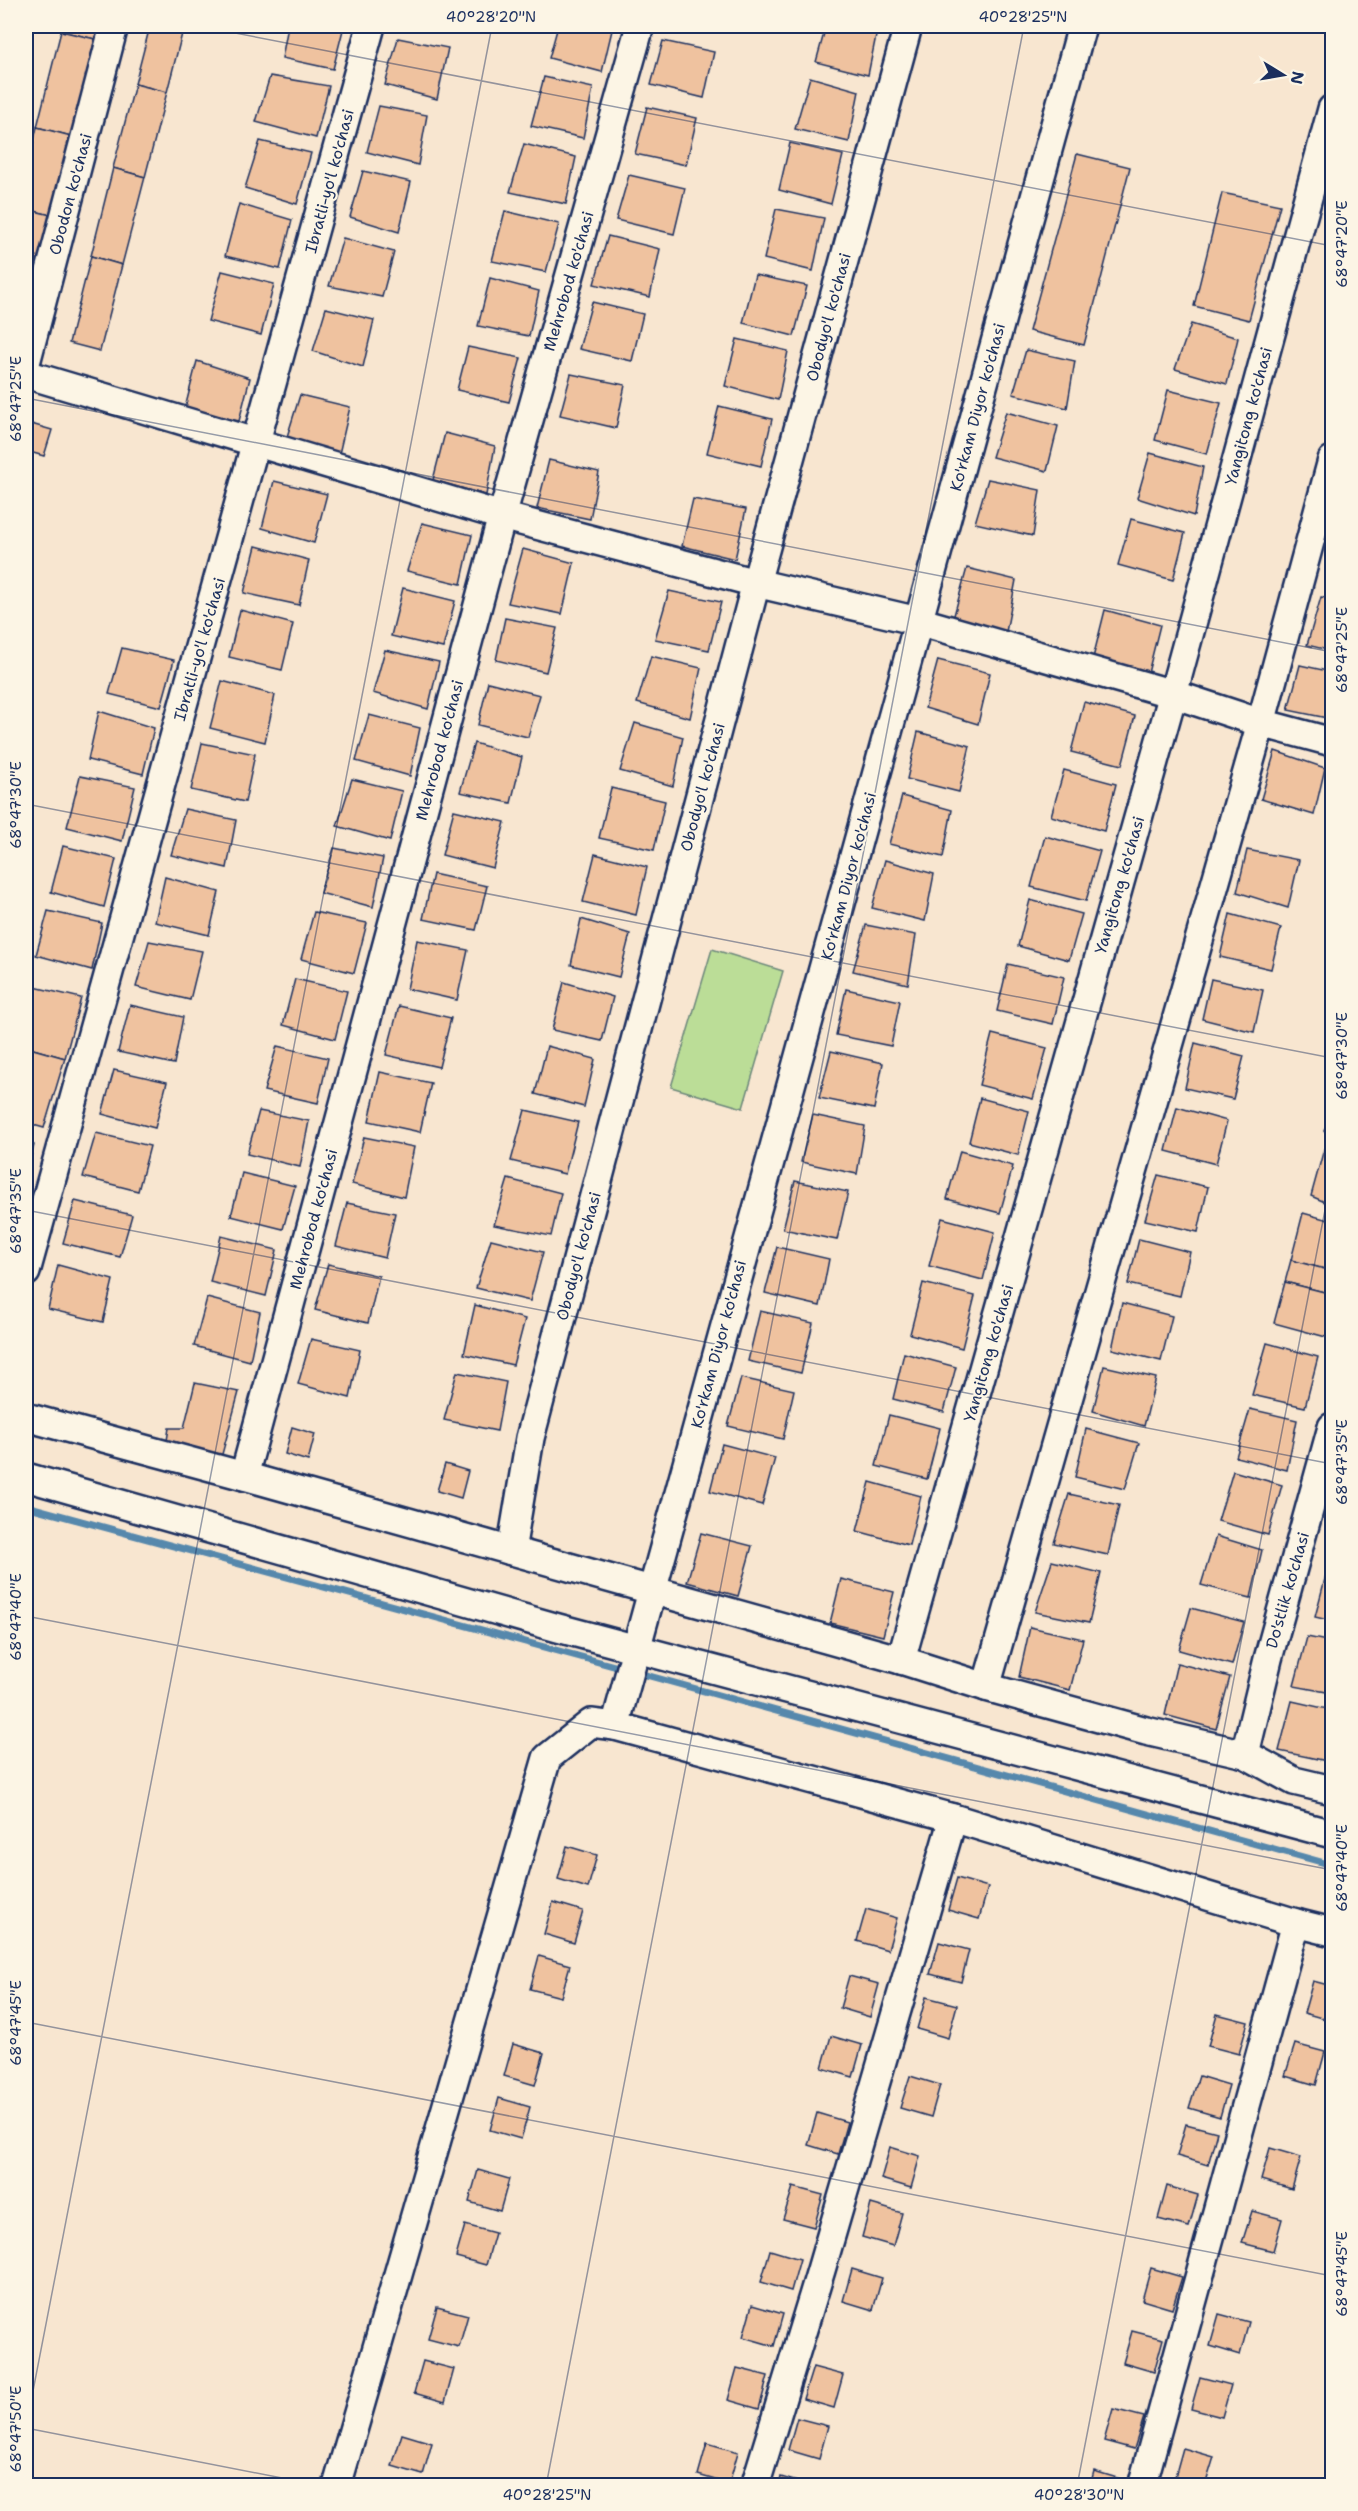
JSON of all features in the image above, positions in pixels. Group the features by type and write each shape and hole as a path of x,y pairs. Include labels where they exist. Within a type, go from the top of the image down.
{"street":[{"name":"Obodon ko'chasi","path":"26,363 114,26"},
{"name":"Ibratli-yo'l ko'chasi","path":"26,1272 371,26"},
{"name":"Mehrobod ko'chasi","path":"244,1476 502,516 640,26"},
{"name":"Obodyo'l ko'chasi","path":"511,1551 530,1438 756,583 908,26"},
{"name":"Ko'rkam Diyor ko'chasi","path":"615,1726 650,1591 1082,26"},
{"name":"Yangitong ko'chasi","path":"902,1660 1173,694 1332,109"},
{"path":"26,374 502,516 756,583 918,621 1332,742"},
{"path":"986,1687 1261,723 1332,460"},
{"path":"26,1418 244,1476 902,1660 986,1687 1146,1731 1245,1754 1294,1780 1332,1790"},
{"name":"Do'stlik ko'chasi","path":"1245,1754 1268,1659 1332,1427"},
{"path":"26,1478 635,1648 1332,1834"},
{"path":"337,2486 547,1758 591,1723 615,1726 953,1818 1332,1932"},
{"path":"754,2486 821,2270 953,1818"},
{"path":"1142,2486 1296,1923"}],"green space":[{"path":"712,949 783,971 743,1108 671,1087"}],"building":[{"path":"63,26 98,26 95,39 61,31"},
{"path":"150,26 184,26 167,92 135,84"},
{"path":"288,26 344,26 333,69 282,58"},
{"path":"428,26 456,26 455,33"},
{"path":"558,26 613,26 602,72 549,58"},
{"path":"694,26 724,26 722,32"},
{"path":"826,26 878,26 868,75 816,62"},
{"path":"61,31 95,39 71,136 37,127"},
{"path":"398,38 448,48 437,99 385,85"},
{"path":"663,41 714,52 704,98 651,85"},
{"path":"270,76 329,86 316,138 256,122"},
{"path":"544,77 593,88 583,138 531,126"},
{"path":"810,77 859,91 849,142 795,129"},
{"path":"135,84 167,92 145,177 113,168"},
{"path":"379,106 427,115 418,165 367,152"},
{"path":"647,107 697,118 686,165 635,154"},
{"path":"37,127 71,136 51,215 26,209 26,175"},
{"path":"260,141 311,153 297,204 245,188"},
{"path":"790,143 843,155 831,204 779,190"},
{"path":"524,144 576,157 566,204 510,192"},
{"path":"1077,154 1130,167 1084,345 1029,331"},
{"path":"113,168 145,177 122,265 91,256"},
{"path":"363,171 411,182 399,232 350,217"},
{"path":"629,175 685,188 674,234 616,220"},
{"path":"1222,193 1280,205 1249,320 1194,306"},
{"path":"239,204 292,220 280,269 225,256"},
{"path":"26,209 51,215 26,319"},
{"path":"776,209 824,218 813,271 764,259"},
{"path":"505,211 559,224 546,272 492,261"},
{"path":"608,236 660,249 650,297 594,284"},
{"path":"343,238 394,252 382,297 329,286"},
{"path":"91,256 122,265 100,351 69,343"},
{"path":"222,271 274,284 261,335 208,321"},
{"path":"755,275 807,286 794,336 743,323"},
{"path":"490,278 539,291 529,336 478,326"},
{"path":"592,302 643,314 632,361 579,349"},
{"path":"326,308 374,320 363,367 313,351"},
{"path":"1191,324 1238,338 1227,384 1175,369"},
{"path":"737,339 788,351 778,400 725,386"},
{"path":"468,347 521,358 509,402 457,390"},
{"path":"1026,350 1075,361 1067,408 1013,394"},
{"path":"197,361 250,378 239,421 185,408"},
{"path":"571,374 625,385 616,428 560,415"},
{"path":"1168,390 1221,403 1207,454 1155,440"},
{"path":"300,395 350,407 339,454 286,440"},
{"path":"719,406 772,419 761,466 707,453"},
{"path":"1006,412 1058,426 1047,471 992,457"},
{"path":"28,423 52,430 44,456 26,451"},
{"path":"445,433 495,446 486,495 433,480"},
{"path":"1150,453 1203,467 1194,516 1137,498"},
{"path":"549,460 599,472 590,519 537,508"},
{"path":"988,479 1040,490 1033,536 975,523"},
{"path":"274,481 327,494 314,543 262,528"},
{"path":"693,499 746,509 735,559 682,546"},
{"path":"1131,519 1185,533 1173,580 1118,565"},
{"path":"422,523 472,535 461,584 407,571"},
{"path":"256,546 309,560 299,605 244,593"},
{"path":"523,549 574,563 562,614 508,603"},
{"path":"1332,554 1332,579 1326,577"},
{"path":"967,568 1016,580 1006,632 953,619"},
{"path":"403,588 455,601 443,648 391,636"},
{"path":"669,591 721,602 709,650 655,639"},
{"path":"1321,597 1332,599 1332,651 1307,645"},
{"path":"240,610 293,624 282,670 229,657"},
{"path":"1105,610 1160,625 1148,673 1093,658"},
{"path":"505,618 557,628 546,672 496,660"},
{"path":"122,648 174,660 161,707 109,694"},
{"path":"385,650 439,662 428,709 373,693"},
{"path":"651,656 701,668 690,718 637,703"},
{"path":"938,660 990,673 978,724 925,708"},
{"path":"1300,665 1332,672 1332,719 1288,710"},
{"path":"222,681 275,695 265,742 210,728"},
{"path":"488,682 540,695 528,737 478,725"},
{"path":"1084,702 1135,716 1122,765 1071,752"},
{"path":"99,711 154,728 143,774 88,760"},
{"path":"369,715 420,728 410,776 356,761"},
{"path":"635,723 683,737 673,786 620,771"},
{"path":"918,732 970,746 959,792 907,779"},
{"path":"202,743 255,754 245,802 191,790"},
{"path":"474,743 522,757 511,803 460,792"},
{"path":"1275,751 1325,768 1314,815 1261,799"},
{"path":"1064,770 1116,784 1104,831 1051,816"},
{"path":"80,776 135,787 122,841 67,827"},
{"path":"352,779 402,791 390,841 337,826"},
{"path":"611,788 665,801 654,850 599,838"},
{"path":"902,796 952,810 943,857 889,844"},
{"path":"185,809 236,820 227,868 171,855"},
{"path":"454,810 505,822 493,868 442,855"},
{"path":"1045,836 1100,851 1086,901 1031,887"},
{"path":"63,846 116,859 104,907 51,892"},
{"path":"334,848 383,858 373,907 320,893"},
{"path":"1247,850 1299,860 1288,908 1237,892"},
{"path":"595,854 647,867 636,915 583,902"},
{"path":"885,860 934,874 925,921 872,908"},
{"path":"433,874 487,886 476,930 423,919"},
{"path":"165,877 219,892 209,935 155,922"},
{"path":"1030,900 1082,914 1069,960 1018,946"},
{"path":"48,911 102,923 92,970 36,955"},
{"path":"314,912 367,923 354,973 301,959"},
{"path":"1230,914 1281,928 1271,969 1220,957"},
{"path":"581,919 630,934 619,977 571,965"},
{"path":"866,925 916,935 908,984 853,971"},
{"path":"417,940 468,950 457,1000 407,989"},
{"path":"149,941 202,951 190,1000 136,987"},
{"path":"1008,964 1064,977 1053,1024 997,1011"},
{"path":"295,979 347,991 335,1039 283,1025"},
{"path":"1211,979 1263,990 1254,1032 1202,1019"},
{"path":"564,982 613,997 602,1041 552,1030"},
{"path":"26,985 81,998 65,1058 26,1047"},
{"path":"846,989 900,1001 891,1046 836,1035"},
{"path":"130,1005 183,1017 174,1064 118,1052"},
{"path":"399,1006 451,1018 439,1067 386,1055"},
{"path":"992,1034 1047,1048 1033,1099 979,1085"},
{"path":"1195,1043 1244,1056 1233,1099 1185,1088"},
{"path":"277,1046 328,1058 318,1103 264,1091"},
{"path":"547,1046 595,1059 584,1107 535,1094"},
{"path":"26,1047 65,1058 44,1128 26,1123"},
{"path":"831,1051 883,1063 874,1109 819,1098"},
{"path":"114,1070 167,1082 155,1128 102,1114"},
{"path":"380,1072 431,1083 420,1132 369,1121"},
{"path":"980,1098 1029,1111 1018,1155 969,1142"},
{"path":"1177,1107 1227,1121 1216,1164 1166,1151"},
{"path":"525,1110 578,1122 565,1174 511,1161"},
{"path":"1332,1110 1332,1134 1324,1131"},
{"path":"259,1111 309,1121 300,1167 247,1154"},
{"path":"813,1115 865,1126 857,1174 801,1162"},
{"path":"96,1133 150,1146 138,1191 83,1177"},
{"path":"364,1137 414,1147 404,1197 352,1184"},
{"path":"26,1143 34,1145 27,1172 26,1172"},
{"path":"1324,1149 1332,1151 1332,1205 1311,1196"},
{"path":"960,1151 1013,1166 1000,1213 947,1199"},
{"path":"242,1173 295,1186 283,1229 231,1216"},
{"path":"1158,1175 1208,1187 1198,1232 1145,1220"},
{"path":"508,1179 561,1193 551,1236 494,1225"},
{"path":"795,1181 848,1192 837,1240 783,1229"},
{"path":"75,1201 132,1215 120,1257 63,1243"},
{"path":"347,1203 395,1213 385,1258 336,1246"},
{"path":"1303,1213 1332,1221 1332,1271 1291,1260"},
{"path":"942,1218 995,1232 983,1280 929,1266"},
{"path":"221,1236 277,1250 266,1296 210,1282"},
{"path":"491,1239 543,1252 530,1301 476,1288"},
{"path":"1139,1239 1190,1252 1180,1296 1128,1284"},
{"path":"777,1247 829,1259 820,1306 765,1293"},
{"path":"1291,1260 1332,1271 1332,1294 1285,1282"},
{"path":"328,1264 379,1276 368,1323 315,1310"},
{"path":"58,1265 113,1280 103,1322 48,1309"},
{"path":"1285,1282 1332,1294 1332,1310 1326,1337 1274,1323"},
{"path":"923,1283 975,1296 962,1348 910,1334"},
{"path":"207,1298 260,1312 250,1361 194,1346"},
{"path":"1122,1303 1172,1316 1161,1361 1112,1349"},
{"path":"475,1305 525,1319 513,1365 464,1354"},
{"path":"760,1311 813,1323 801,1373 748,1361"},
{"path":"311,1339 360,1350 350,1398 298,1384"},
{"path":"1267,1343 1318,1357 1305,1407 1252,1395"},
{"path":"904,1353 956,1367 944,1412 893,1399"},
{"path":"1104,1366 1156,1378 1144,1426 1093,1411"},
{"path":"457,1372 506,1382 497,1431 444,1420"},
{"path":"741,1378 794,1390 783,1439 728,1426"},
{"path":"195,1383 239,1392 221,1458 166,1447 169,1428 184,1428"},
{"path":"1250,1409 1297,1420 1287,1470 1236,1457"},
{"path":"889,1415 940,1428 927,1479 876,1466"},
{"path":"292,1427 315,1434 308,1461 285,1454"},
{"path":"1086,1429 1139,1443 1125,1489 1075,1477"},
{"path":"722,1444 775,1458 762,1505 710,1491"},
{"path":"445,1464 468,1471 461,1498 437,1491"},
{"path":"1233,1471 1282,1485 1268,1535 1218,1521"},
{"path":"870,1482 921,1496 909,1545 857,1531"},
{"path":"1069,1494 1119,1505 1108,1555 1054,1543"},
{"path":"701,1533 752,1546 738,1596 687,1582"},
{"path":"1216,1536 1262,1550 1251,1598 1201,1585"},
{"path":"1052,1561 1101,1573 1089,1623 1035,1612"},
{"path":"1327,1571 1332,1572 1332,1621 1315,1617"},
{"path":"841,1579 894,1592 883,1636 830,1623"},
{"path":"1191,1608 1244,1622 1232,1665 1179,1650"},
{"path":"1030,1627 1083,1639 1070,1690 1019,1677"},
{"path":"1307,1637 1332,1642 1332,1693 1294,1686"},
{"path":"1177,1663 1230,1677 1216,1729 1165,1715"},
{"path":"1292,1701 1332,1710 1332,1762 1279,1751"},
{"path":"567,1846 597,1855 588,1888 558,1879"},
{"path":"957,1878 988,1887 979,1919 948,1910"},
{"path":"553,1902 583,1911 574,1943 544,1934"},
{"path":"866,1909 897,1918 888,1950 857,1941"},
{"path":"939,1942 969,1950 961,1982 930,1974"},
{"path":"539,1956 570,1965 561,1997 530,1989"},
{"path":"849,1976 879,1984 870,2017 840,2008"},
{"path":"1313,1981 1332,1986 1332,2021 1304,2013"},
{"path":"926,1997 957,2005 948,2038 917,2029"},
{"path":"1217,2014 1248,2022 1239,2054 1208,2046"},
{"path":"831,2036 862,2045 853,2077 822,2068"},
{"path":"513,2044 544,2053 535,2085 504,2076"},
{"path":"1295,2044 1325,2052 1316,2085 1285,2076"},
{"path":"910,2076 940,2085 931,2117 900,2108"},
{"path":"1199,2076 1229,2085 1220,2117 1189,2108"},
{"path":"499,2098 530,2107 521,2139 490,2130"},
{"path":"817,2113 847,2122 838,2154 808,2145"},
{"path":"1186,2124 1217,2132 1208,2165 1177,2156"},
{"path":"890,2147 920,2156 911,2188 881,2179"},
{"path":"1270,2148 1301,2157 1292,2189 1261,2180"},
{"path":"478,2170 509,2179 500,2211 469,2202"},
{"path":"1167,2186 1198,2195 1189,2227 1158,2219"},
{"path":"793,2187 823,2195 814,2227 783,2219"},
{"path":"871,2204 902,2213 893,2246 862,2237"},
{"path":"1252,2211 1282,2219 1273,2251 1242,2243"},
{"path":"465,2225 495,2233 486,2265 456,2257"},
{"path":"770,2250 800,2259 791,2291 761,2282"},
{"path":"1151,2268 1182,2277 1172,2309 1142,2300"},
{"path":"852,2269 882,2278 873,2310 843,2301"},
{"path":"752,2305 783,2314 774,2346 743,2337"},
{"path":"437,2307 468,2315 459,2347 428,2339"},
{"path":"1219,2314 1249,2322 1240,2355 1210,2346"},
{"path":"1132,2331 1163,2339 1154,2372 1123,2363"},
{"path":"423,2361 454,2369 445,2402 414,2393"},
{"path":"813,2367 843,2375 834,2408 803,2399"},
{"path":"737,2368 768,2376 759,2409 728,2400"},
{"path":"1200,2377 1231,2385 1222,2417 1191,2409"},
{"path":"1113,2409 1144,2417 1134,2449 1104,2441"},
{"path":"797,2418 828,2426 819,2459 788,2450"},
{"path":"402,2434 432,2443 423,2475 392,2466"},
{"path":"707,2443 738,2452 729,2484 698,2475"},
{"path":"1183,2448 1214,2457 1205,2486 1192,2486 1174,2480"},
{"path":"1094,2471 1124,2480 1123,2486 1090,2486"},
{"path":"781,2477 811,2486 779,2486"}],"waterway":[{"path":"26,1506 625,1669"},
{"path":"635,1672 1332,1865"}]}
